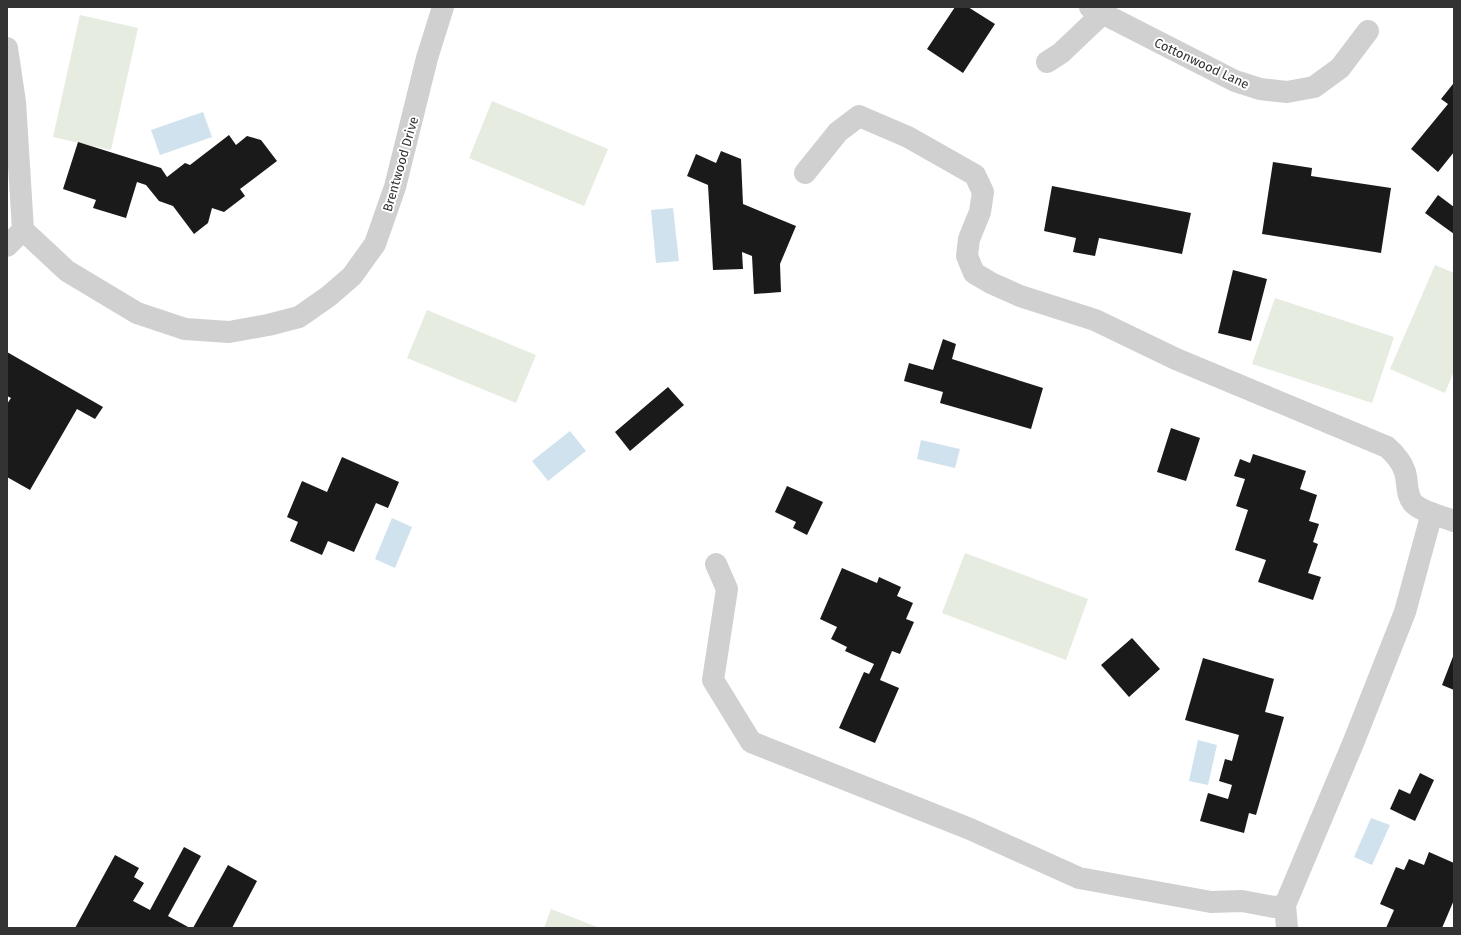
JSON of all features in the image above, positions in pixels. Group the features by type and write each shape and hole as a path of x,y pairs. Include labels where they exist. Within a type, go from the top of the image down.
{"street":[{"name":"Brentwood Drive","path":"23,230 67,271 137,313 185,329 229,332 268,325 299,317 329,296 352,276 375,244 395,188 427,58 443,7"},
{"path":"1047,62 1061,53 1096,10"},
{"name":"Cottonwood Lane","path":"1096,10 1235,81 1260,90 1287,92 1314,87 1340,68 1368,31"},
{"path":"7,48 15,102 23,230 7,246"},
{"path":"805,174 838,132 858,116 908,137 975,175 983,192 980,212 968,239 967,256 974,273 1020,296 1095,320 1176,358 1387,448 1395,455 1405,472 1410,497 1414,504 1432,513 1454,521"},
{"path":"1287,928 1285,905 1354,741 1405,612 1432,513"},
{"path":"716,564 727,589 713,680 751,742 970,829 1079,878 1211,902 1242,901 1274,907 1285,905"}],"shaded area":[{"path":"80,15 138,28 111,150 53,137"},
{"path":"492,101 608,149 584,206 469,158"},
{"path":"1435,265 1454,273 1454,371 1445,393 1390,369"},
{"path":"1275,298 1394,337 1372,403 1252,364"},
{"path":"427,310 536,355 516,403 407,358"},
{"path":"965,553 1088,599 1066,660 942,613"},
{"path":"551,909 600,928 544,928"}],"water":[{"path":"203,112 212,137 160,155 151,130"},
{"path":"673,208 679,261 656,263 651,210"},
{"path":"570,431 586,451 548,481 532,461"},
{"path":"921,440 960,449 955,468 917,459"},
{"path":"392,518 412,527 395,568 375,559"},
{"path":"1198,740 1217,745 1208,785 1189,781"},
{"path":"1371,818 1390,825 1372,865 1354,857"}],"building":[{"path":"955,7 968,7 995,24 963,73 927,49"},
{"path":"1453,84 1454,152 1438,172 1411,149 1448,104 1441,99"},
{"path":"229,135 236,145 247,136 261,140 277,161 240,189 245,196 224,212 212,208 208,223 194,234 173,206 159,201 146,185 137,182 126,218 93,208 96,200 63,189 78,142 161,168 167,177 185,163 190,165"},
{"path":"721,151 741,159 743,204 796,226 780,264 781,292 754,294 752,256 742,252 743,269 713,270 708,185 687,176 696,154 716,163"},
{"path":"1273,162 1312,168 1311,176 1391,188 1381,253 1262,234"},
{"path":"1052,186 1191,213 1182,254 1099,238 1095,256 1073,252 1076,238 1044,231"},
{"path":"1438,195 1454,207 1454,234 1425,213"},
{"path":"1233,270 1267,279 1251,341 1218,333"},
{"path":"943,339 956,344 952,359 1043,388 1031,429 940,403 943,392 904,381 909,363 933,370"},
{"path":"7,352 103,407 95,419 77,409 30,490 7,477 7,404 11,398 7,396"},
{"path":"668,387 684,405 630,451 615,432"},
{"path":"1171,428 1200,438 1186,481 1157,472"},
{"path":"1253,454 1306,471 1300,489 1317,495 1309,521 1319,524 1313,542 1318,544 1308,573 1321,577 1313,600 1258,582 1266,560 1235,550 1248,510 1236,506 1245,479 1234,476 1240,459 1250,463"},
{"path":"342,457 399,482 388,508 376,503 354,552 328,541 322,555 290,541 298,522 287,517 302,481 327,492"},
{"path":"787,486 823,502 807,535 793,528 796,522 775,512"},
{"path":"842,568 877,583 879,577 901,587 897,596 913,603 906,619 914,622 900,654 892,651 880,680 899,688 875,743 839,728 864,672 869,674 874,664 845,651 847,647 831,639 837,627 820,619"},
{"path":"1132,638 1160,669 1129,697 1101,665"},
{"path":"1454,654 1454,690 1442,685"},
{"path":"1203,658 1274,679 1265,712 1284,717 1256,815 1249,813 1244,833 1200,821 1208,793 1228,799 1232,785 1219,781 1225,759 1232,761 1239,735 1185,720"},
{"path":"1420,773 1434,780 1415,821 1390,809 1399,789 1410,794"},
{"path":"184,847 201,856 168,916 190,928 75,928 115,855 139,868 134,877 144,883 133,901 150,910"},
{"path":"1429,852 1454,863 1454,900 1442,928 1386,928 1394,910 1380,904 1396,867 1404,870 1409,859 1424,865"},
{"path":"228,865 257,881 232,928 193,928"}]}
